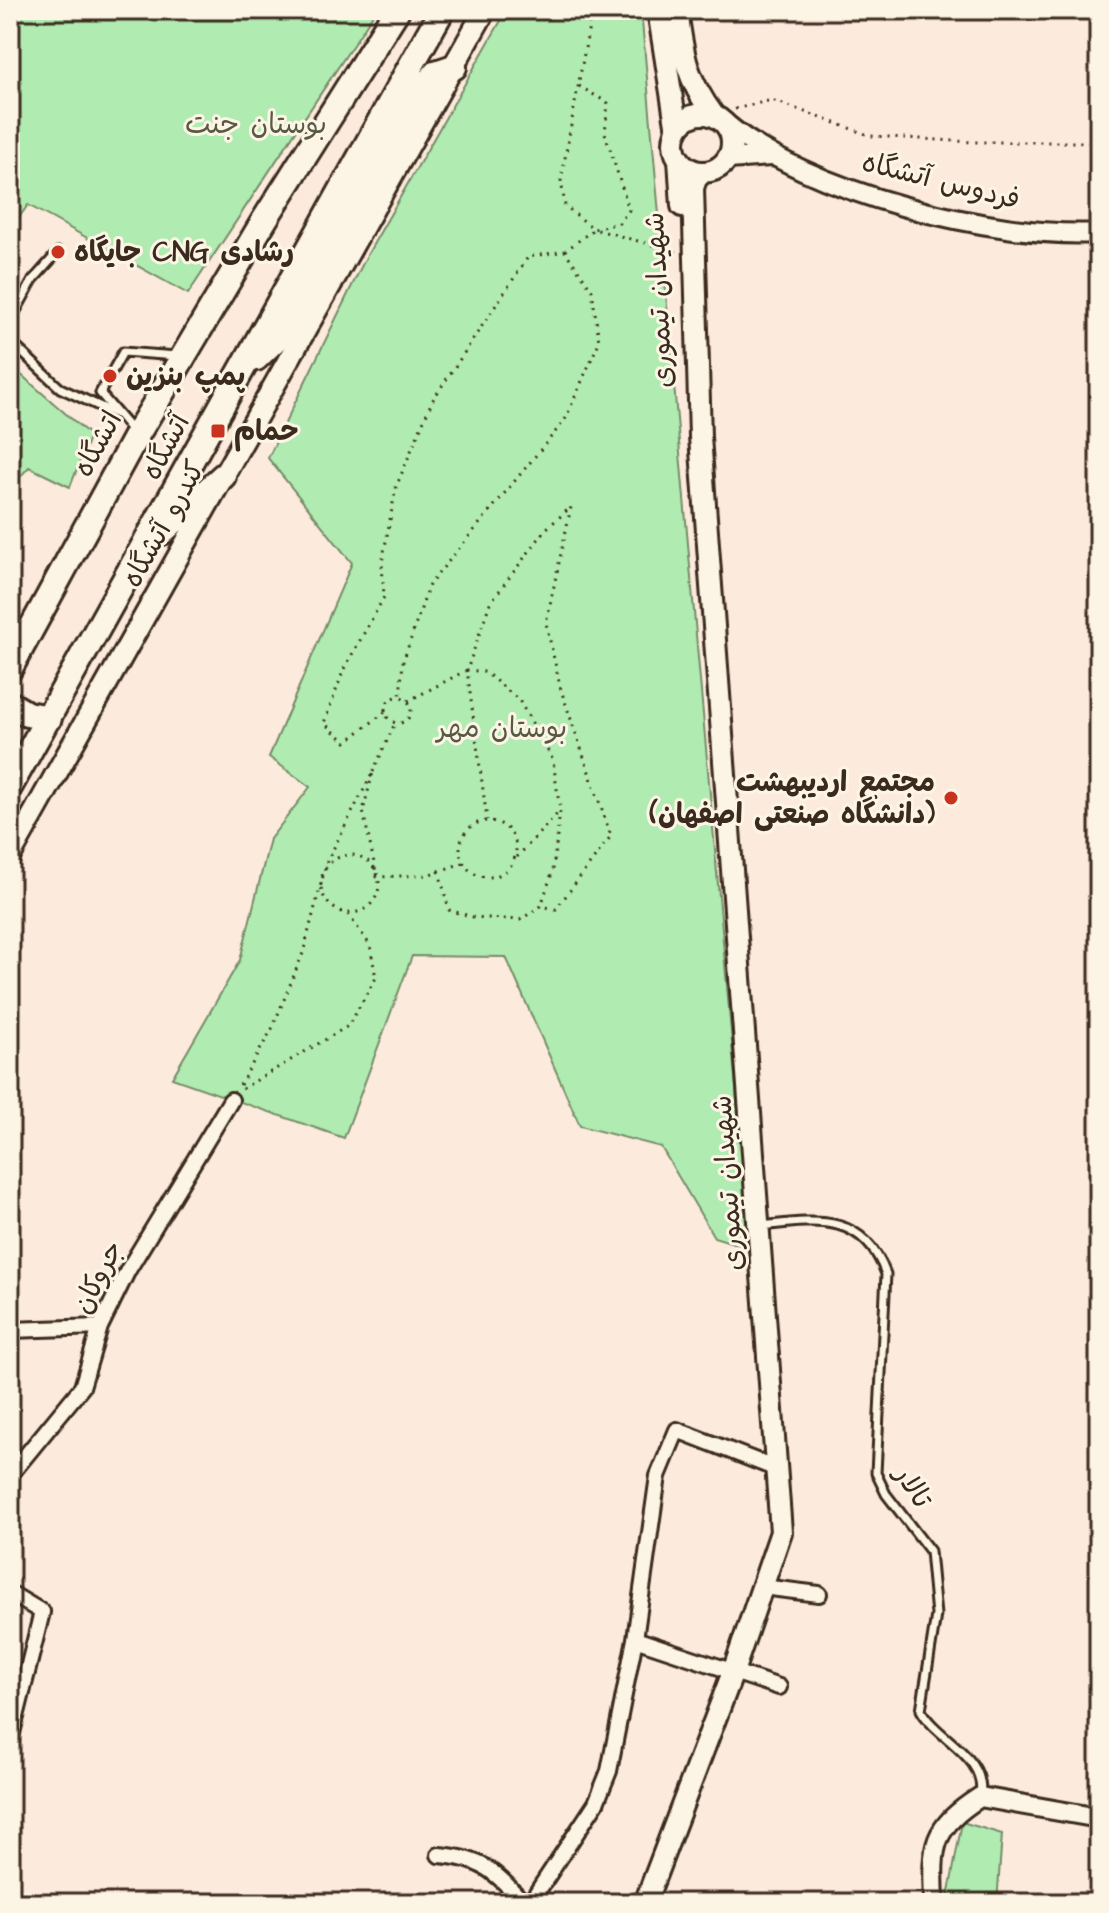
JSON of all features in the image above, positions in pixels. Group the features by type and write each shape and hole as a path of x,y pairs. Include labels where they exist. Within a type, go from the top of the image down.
{"main road":[{"name":"اتشگاه","path":"10,668 136,436 265,219 397,10"},
{"name":"آتشگاه","path":"12,772 49,718 442,10"},
{"name":"کندرو آتشگاه","path":"10,856 485,10"},
{"path":"658,10 677,131 675,151 679,159 694,171 703,172 721,166 728,159 733,141 693,88 684,64 677,10"},
{"path":"239,372 286,329 423,89 436,73 454,67"},
{"path":"677,131 689,117 719,119"},
{"name":"شهیدان تیموری","path":"679,159 695,419 700,437"},
{"name":"شهیدان تیموری","path":"645,1903 733,1672 781,1532 700,437 693,188 703,172"},
{"path":"145,547 223,476"},
{"path":"10,704 27,714 49,718"}],"street":[{"name":"فردوس آتشگاه","path":"719,119 774,156 867,195 978,223 1031,232 1099,233"},
{"path":"728,159 774,156"},
{"name":"جروکان","path":"10,1475 82,1387 100,1327 128,1270 231,1100"},
{"path":"10,1330 100,1327"},
{"path":"530,1903 596,1803 605,1781 635,1639 658,1476 677,1430 777,1469"},
{"path":"762,1587 819,1594"},
{"path":"10,1593 42,1612 10,1741"},
{"path":"635,1639 779,1687"},
{"path":"934,1903 935,1839 958,1811 980,1797 1099,1818"},
{"path":"439,1855 467,1857 492,1869 524,1903"}],"lane":[{"path":"10,322 33,280 58,252"},
{"path":"10,341 60,388 118,415"},
{"path":"136,436 100,393 123,352 183,357"},
{"name":"تالار","path":"759,1226 820,1221 839,1224 859,1234 879,1256 886,1274 876,1473 886,1494 930,1551 936,1615 921,1710 927,1721 961,1749 974,1767 982,1788 980,1797"}],"path":[{"path":"592,10 561,180 565,206 594,229 685,254"},
{"path":"400,696 388,700 385,712 346,742 324,723 344,669 384,597 382,563 396,487 432,401 528,257 565,251 594,229 619,223 629,210 605,133 608,103 579,86"},
{"path":"719,119 728,111 772,100 871,136 972,142 1099,142"},
{"path":"400,696 403,662 429,585 565,420 599,342 592,290 565,251"},
{"path":"487,820 467,670 490,603 547,528 571,507 546,623 561,690 611,836 556,909 541,906"},
{"path":"408,701 467,670 485,672 519,700 553,760 560,811 553,870 541,906 520,920 473,917 449,910 439,871"},
{"path":"231,1100 272,1029 303,953 321,879 336,843 395,723 409,717 411,709 408,701 400,696"},
{"path":"385,712 395,723"},
{"path":"347,913 356,912 372,902 377,877 363,811 373,772"},
{"path":"514,859 516,842 512,833 496,821 487,820 469,827 463,835 459,854 469,870 485,877 503,873 560,811"},
{"path":"231,1100 247,1084 306,1054 348,1026 376,978 370,945 347,913 330,905 321,888 321,879 331,862 349,855 367,861 377,877"},
{"path":"377,877 427,875 463,863"}],"green space":[{"name":"بوستان جنت","path":"10,10 376,10 188,294 28,205 10,230"},
{"name":"بوستان مهر","path":"507,10 641,10 750,1248 714,1237 661,1147 580,1126 506,957 412,956 344,1138 172,1078 240,960 270,839 310,787 269,757 352,563 268,458 366,257"},
{"path":"10,365 90,435 70,487 29,467 10,488"},
{"path":"962,1822 1002,1834 997,1903 947,1903"}],"place":[{"name":"جایگاه CNG رشادی","path":"58,252"},
{"name":"پمپ بنزین","path":"110,376"},
{"name":"حمام","path":"218,431"},
{"name":"مجتمع اردیبهشت (دانشگاه صنعتی اصفهان)","path":"951,798"}]}
